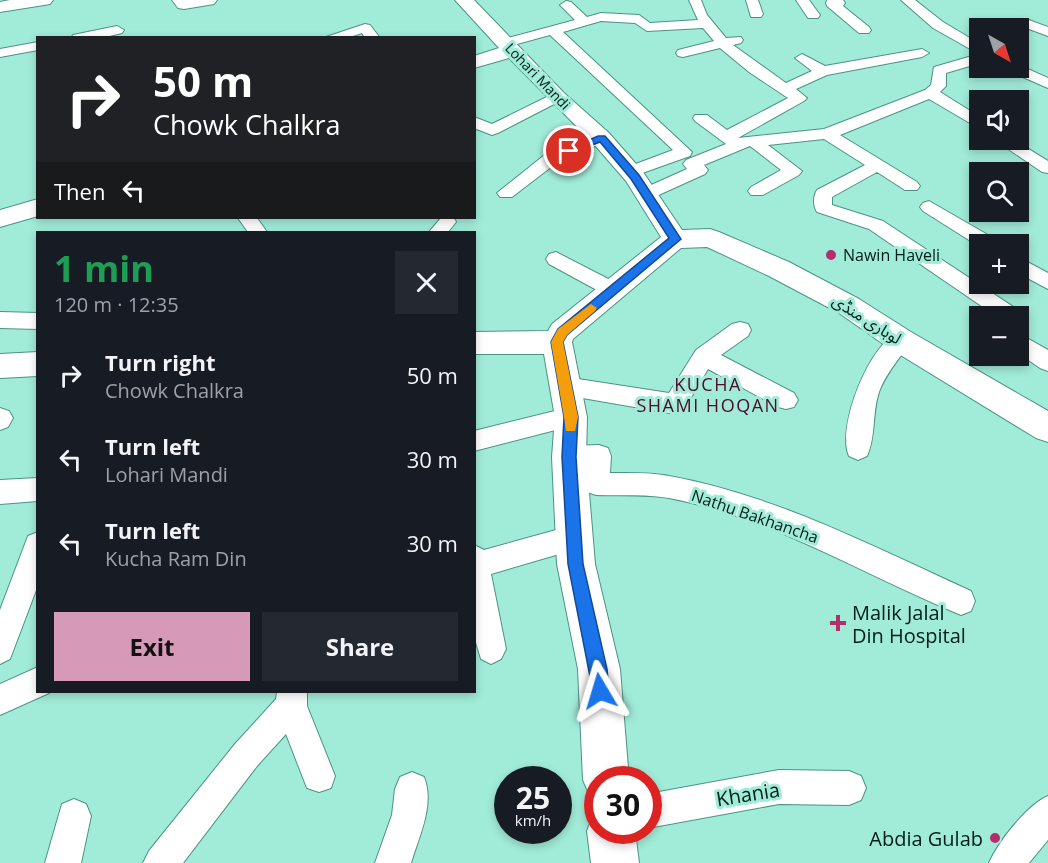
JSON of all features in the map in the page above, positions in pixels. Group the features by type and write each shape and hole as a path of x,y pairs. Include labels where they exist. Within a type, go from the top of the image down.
{"street":[{"path":"0,7 44,0"},
{"path":"181,0 183,4 208,0"},
{"name":"Lohari Mandi","path":"475,2 510,46 557,97 601,138 631,172 675,239"},
{"path":"476,61 510,46"},
{"path":"0,219 36,208"},
{"name":"لوہاری منڈی","path":"675,239 710,238 779,269 849,306 900,340 1048,428"},
{"path":"605,766 599,669 576,564 568,402 557,342 562,332 675,239"},
{"path":"476,343 557,342"},
{"path":"0,366 36,364"},
{"path":"613,844 615,863"}],"lane":[{"path":"646,194 699,170 692,164 739,141 799,98 723,43 697,10 694,0"},
{"path":"752,0 756,14"},
{"path":"802,0 813,15"},
{"path":"836,0 839,3 832,3 864,30"},
{"path":"908,0 938,25 969,43"},
{"path":"566,5 585,22"},
{"path":"510,46 553,30 601,17 639,19 647,27 707,24"},
{"path":"1029,24 1048,32"},
{"path":"337,36 365,28 371,36"},
{"path":"88,36 117,30"},
{"path":"553,30 684,152 631,172"},
{"path":"683,52 740,39"},
{"path":"0,53 36,46"},
{"path":"785,89 823,71 922,53"},
{"path":"802,58 823,71"},
{"path":"739,141 826,134 930,93 938,86 939,70 969,61"},
{"path":"1029,68 1041,66"},
{"path":"1029,74 1048,83"},
{"path":"930,93 969,117"},
{"path":"476,123 492,130 557,97"},
{"path":"701,118 793,171 757,191"},
{"path":"826,134 911,186"},
{"path":"506,194 553,157 601,138"},
{"path":"1019,150 1048,168"},
{"path":"878,165 823,194 823,208 876,225 996,306"},
{"path":"929,207 972,234"},
{"path":"248,219 257,231"},
{"path":"556,259 613,290"},
{"path":"1029,271 1048,282"},
{"path":"0,320 36,321"},
{"path":"476,440 568,402 675,404 704,356 740,330"},
{"path":"858,449 865,394 876,371 900,340"},
{"path":"1029,349 1048,362"},
{"path":"704,356 786,400"},
{"name":"Nathu Bakhancha","path":"569,457 599,456 596,484 667,487 710,498 799,528 962,601"},
{"path":"0,492 36,489"},
{"path":"476,561 574,538"},
{"path":"0,649 36,550"},
{"path":"476,566 491,649"},
{"path":"0,700 36,683"},
{"path":"291,699 319,776"},
{"path":"161,863 291,699"},
{"name":"Khania","path":"662,809 778,788 849,788"},
{"path":"393,863 409,815 412,789"},
{"path":"1007,863 1048,813"},
{"path":"63,863 74,816"}],"slow traffic":[{"path":"571,426 557,342 562,332 591,308"}],"place":[{"name":"Nawin Haveli","path":"831,255"},
{"name":"Malik Jalal Din Hospital","path":"838,623"},
{"name":"Abdia Gulab","path":"995,838"}],"district":[{"name":"KUCHA SHAMI HOQAN","path":"708,394"}],"route":[{"path":"569,151 601,138 635,177 675,239 562,332 557,342 571,417 569,457 576,564 599,669 600,691"}]}
